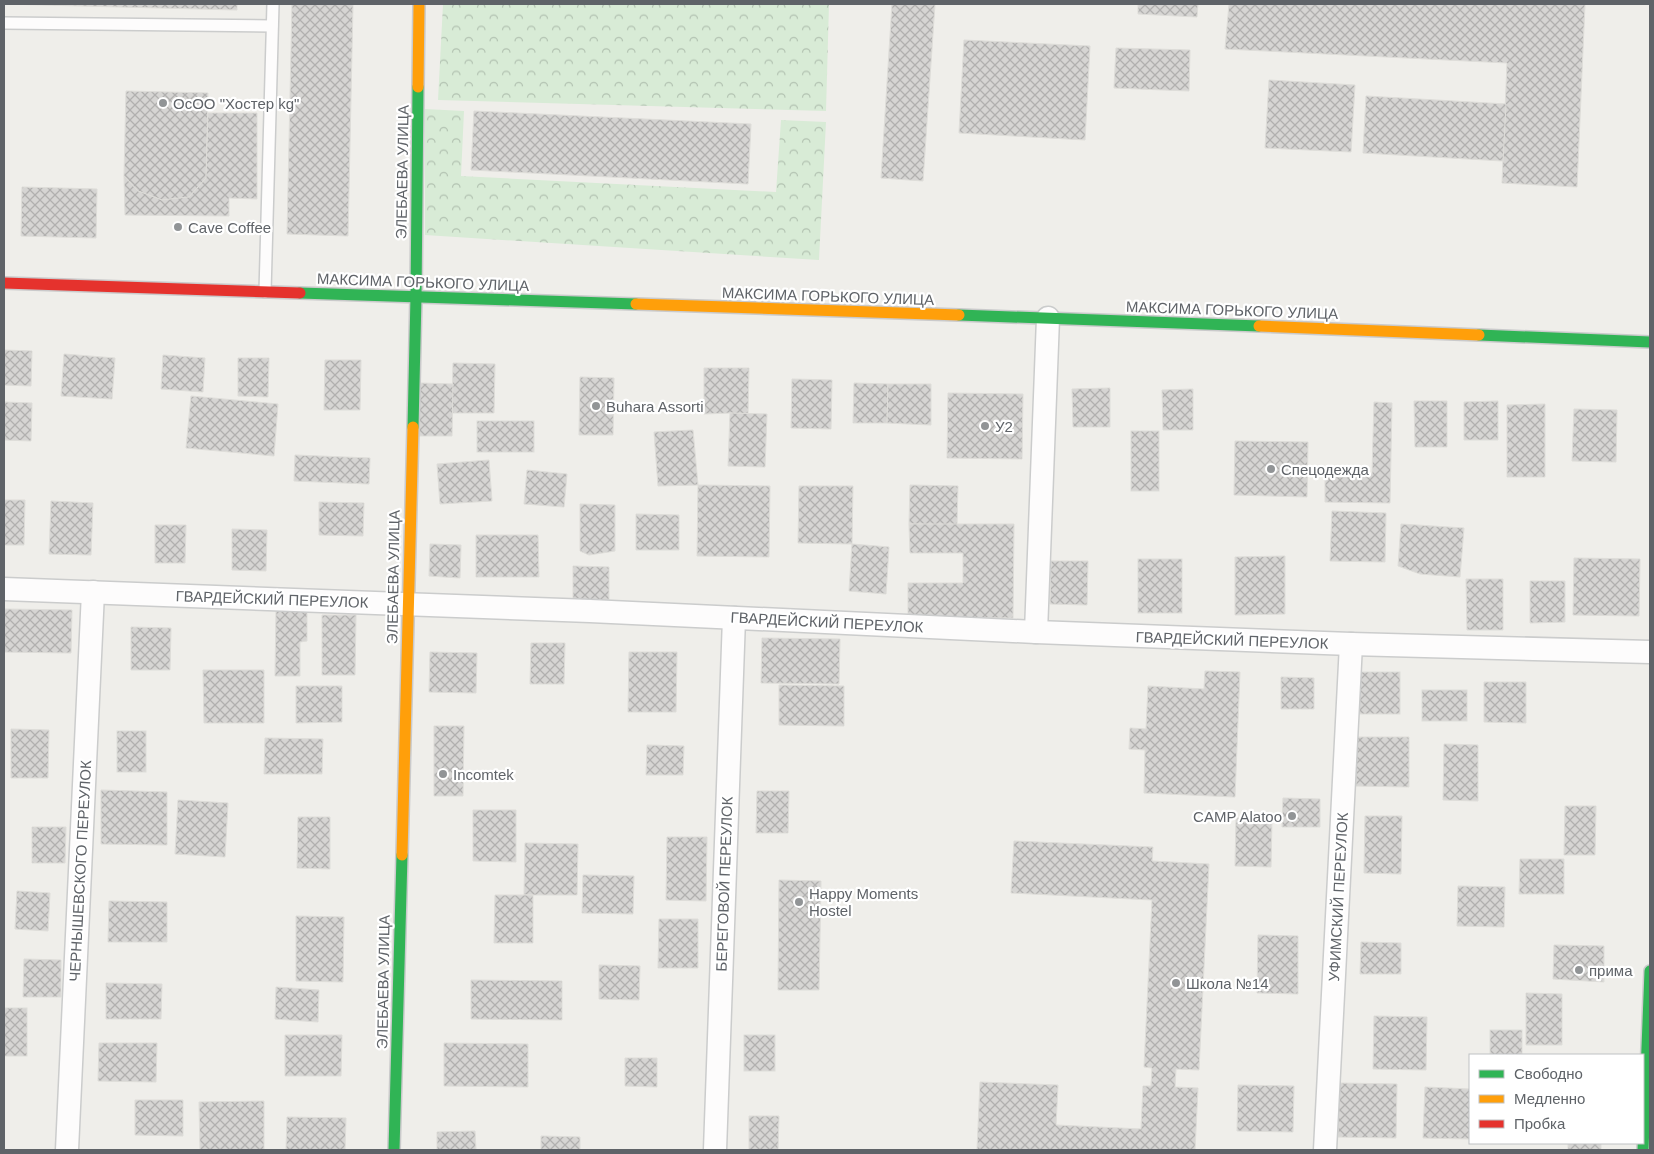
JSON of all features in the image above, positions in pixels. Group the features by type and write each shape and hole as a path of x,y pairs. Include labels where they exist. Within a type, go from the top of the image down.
{"main road":[{"name":"ЭЛЕБАЕВА УЛИЦА","path":"394,1150 416,297 419,4"},
{"name":"МАКСИМА ГОРЬКОГО УЛИЦА","path":"4,283 1048,318 1650,342"},
{"path":"1644,1124 1650,971"}],"street":[{"path":"1036,632 1048,318"},
{"name":"ГВАРДЕЙСКИЙ ПЕРЕУЛОК","path":"4,589 407,604 1036,632 1351,644 1650,652"},
{"name":"ЧЕРНЫШЕВСКОГО ПЕРЕУЛОК","path":"67,1150 93,592"},
{"name":"БЕРЕГОВОЙ ПЕРЕУЛОК","path":"714,1150 734,618"},
{"name":"УФИМСКИЙ ПЕРЕУЛОК","path":"1325,1150 1351,644"}],"lane":[{"path":"265,292 273,4"},
{"path":"4,23 272,26"}],"green space":[{"path":"443,4 829,4 826,111 438,100"},
{"path":"425,109 464,111 461,176 776,192 781,120 826,122 819,260 425,235"}],"building":[{"path":"4,4 237,4 237,10"},
{"path":"292,4 353,4 348,236 287,234"},
{"path":"892,4 935,4 923,181 881,178"},
{"path":"1138,4 1198,4 1197,17 1138,14"},
{"path":"1229,4 1585,4 1577,187 1502,183 1507,63 1225,49"},
{"path":"964,40 1090,46 1085,140 959,133"},
{"path":"1116,48 1190,50 1189,91 1114,88"},
{"path":"1269,80 1355,85 1351,152 1265,148"},
{"path":"126,91 208,93 206,178 189,197 162,200 138,191 124,176"},
{"path":"1366,96 1506,104 1503,161 1363,153"},
{"path":"474,111 751,124 748,184 471,170"},
{"path":"208,113 257,113 257,199 229,198 229,216 125,215 124,176 138,191 162,200 189,197 206,178"},
{"path":"22,187 97,189 96,238 21,236"},
{"path":"4,350 32,351 31,386 4,385"},
{"path":"64,354 115,358 112,399 61,396"},
{"path":"163,355 205,358 203,392 161,389"},
{"path":"238,358 269,358 268,397 238,396"},
{"path":"325,360 361,360 360,410 324,410"},
{"path":"453,363 495,364 494,413 452,413"},
{"path":"704,368 749,368 748,414 704,414"},
{"name":"Buhara Assorti","path":"580,377 614,378 613,435 579,435"},
{"path":"792,379 832,380 831,429 791,428"},
{"path":"420,383 453,384 452,436 419,436"},
{"path":"854,383 888,384 887,423 853,423"},
{"path":"888,384 931,384 931,425 887,423"},
{"path":"1110,388 1110,427 1073,427 1072,389"},
{"path":"1193,389 1193,430 1163,430 1162,390"},
{"name":"У2","path":"948,393 1023,394 1022,459 947,458"},
{"path":"191,396 278,404 274,456 186,448"},
{"path":"1414,401 1447,401 1447,447 1415,447"},
{"path":"1498,401 1498,440 1464,440 1464,402"},
{"path":"4,402 32,403 31,441 4,440"},
{"path":"1374,402 1392,403 1390,503 1325,502 1325,473 1372,474"},
{"path":"1545,404 1545,477 1507,477 1507,405"},
{"path":"1574,409 1617,410 1616,462 1572,461"},
{"path":"730,413 767,414 765,467 728,466"},
{"path":"477,421 534,421 534,452 477,452"},
{"path":"693,430 698,485 658,486 654,432"},
{"path":"1131,431 1159,431 1159,491 1131,491"},
{"name":"Спецодежда","path":"1235,441 1308,442 1307,497 1234,495"},
{"path":"295,455 370,458 369,484 294,481"},
{"path":"489,460 492,501 440,504 437,464"},
{"path":"527,470 567,474 564,507 524,504"},
{"path":"698,485 770,486 769,557 697,556"},
{"path":"910,485 958,486 957,525 909,524"},
{"path":"799,486 853,486 852,544 798,543"},
{"path":"4,500 25,500 24,545 4,545"},
{"path":"51,501 93,503 91,555 49,554"},
{"path":"319,502 364,503 363,536 319,535"},
{"path":"580,504 615,505 615,551 589,555 580,551"},
{"path":"1332,511 1386,513 1385,562 1330,561"},
{"path":"636,514 679,515 679,550 636,550"},
{"path":"909,524 1014,524 1013,618 908,617 908,583 963,583 963,553 910,553"},
{"path":"1401,524 1464,528 1460,577 1420,574 1398,566"},
{"path":"155,525 186,525 185,563 155,563"},
{"path":"232,529 267,530 266,571 232,570"},
{"path":"476,535 538,535 539,577 476,577"},
{"path":"430,544 461,545 460,578 429,576"},
{"path":"852,544 889,547 886,594 849,591"},
{"path":"1285,556 1285,614 1235,615 1235,557"},
{"path":"1574,558 1640,559 1639,616 1573,615"},
{"path":"1138,559 1182,559 1182,613 1138,613"},
{"path":"1051,561 1088,561 1087,605 1050,604"},
{"path":"573,566 609,567 609,600 573,600"},
{"path":"1466,579 1503,579 1503,630 1467,630"},
{"path":"1530,581 1565,581 1565,622 1530,623"},
{"path":"4,609 72,610 71,653 4,652"},
{"path":"276,610 307,610 307,641 300,642 300,676 275,676"},
{"path":"322,615 356,615 355,675 322,675"},
{"path":"131,627 171,628 170,670 131,670"},
{"path":"762,638 840,639 839,684 761,683"},
{"path":"531,643 565,643 564,684 530,684"},
{"path":"430,652 477,653 476,693 429,692"},
{"path":"629,652 677,652 676,712 628,712"},
{"path":"203,670 264,670 264,723 204,723"},
{"path":"1205,671 1240,672 1235,797 1144,793 1145,750 1129,749 1130,728 1146,729 1148,686 1204,689"},
{"path":"1359,672 1400,672 1400,714 1359,714"},
{"path":"1281,677 1314,678 1314,709 1281,709"},
{"path":"1484,682 1526,682 1526,723 1484,722"},
{"path":"779,685 844,686 844,726 779,725"},
{"path":"296,686 342,686 342,722 296,723"},
{"path":"1422,690 1467,690 1467,721 1422,721"},
{"path":"434,726 464,726 463,796 434,796"},
{"path":"11,729 49,730 48,778 11,778"},
{"path":"117,731 146,731 146,772 117,772"},
{"path":"1356,737 1409,737 1409,787 1356,786"},
{"path":"265,738 323,739 322,774 264,774"},
{"path":"1444,744 1478,745 1478,801 1443,800"},
{"path":"647,745 684,746 683,775 646,775"},
{"path":"101,790 167,792 167,845 101,844"},
{"path":"757,791 789,791 788,833 756,833"},
{"path":"1283,798 1320,799 1320,827 1282,827"},
{"path":"178,800 228,803 225,857 175,854"},
{"path":"1565,806 1596,806 1595,855 1564,855"},
{"path":"473,810 516,810 516,862 473,861"},
{"path":"1365,816 1402,816 1401,874 1364,873"},
{"path":"298,817 330,817 330,869 297,868"},
{"path":"1236,818 1272,818 1271,867 1235,866"},
{"path":"32,827 66,827 65,863 32,863"},
{"path":"667,837 707,837 706,901 666,900"},
{"name":"Школа №14","path":"1014,841 1153,847 1152,861 1209,864 1199,1070 1176,1069 1175,1087 1198,1088 1195,1150 977,1150 980,1082 1058,1085 1056,1125 1141,1129 1143,1086 1151,1086 1152,1068 1144,1067 1152,900 1011,893"},
{"path":"525,843 578,844 577,895 524,895"},
{"path":"1520,859 1564,859 1564,894 1519,894"},
{"path":"583,875 634,876 633,914 582,913"},
{"path":"779,880 821,881 819,990 778,990"},
{"path":"1458,886 1505,887 1504,927 1457,926"},
{"path":"17,891 50,893 48,931 15,929"},
{"path":"495,895 533,895 533,943 494,943"},
{"path":"109,901 167,902 167,942 108,942"},
{"path":"296,916 344,917 343,982 296,981"},
{"path":"659,919 698,919 698,968 658,968"},
{"path":"1258,935 1298,936 1298,994 1257,993"},
{"path":"1361,942 1401,943 1401,974 1360,974"},
{"path":"1554,945 1604,946 1604,982 1553,979"},
{"path":"24,959 61,960 61,997 23,997"},
{"path":"599,965 640,966 639,1000 599,999"},
{"path":"471,980 562,981 562,1020 471,1019"},
{"path":"106,983 162,984 161,1019 106,1019"},
{"path":"276,987 319,990 318,1022 275,1019"},
{"path":"1526,993 1562,994 1562,1045 1526,1045"},
{"path":"4,1008 27,1008 27,1056 4,1056"},
{"path":"1374,1016 1427,1017 1426,1070 1373,1069"},
{"path":"1490,1030 1522,1030 1522,1054 1490,1054"},
{"path":"285,1035 342,1035 341,1076 285,1076"},
{"path":"744,1035 775,1035 775,1071 744,1071"},
{"path":"99,1043 157,1043 156,1082 98,1081"},
{"path":"444,1043 528,1044 528,1087 444,1086"},
{"path":"625,1058 657,1058 657,1087 625,1086"},
{"path":"1339,1083 1397,1084 1396,1138 1338,1137"},
{"path":"1238,1085 1294,1086 1293,1132 1237,1131"},
{"path":"1425,1087 1469,1089 1469,1139 1423,1138"},
{"path":"135,1100 183,1100 183,1136 135,1135"},
{"path":"264,1101 264,1150 200,1150 199,1102"},
{"path":"749,1116 779,1116 778,1150 749,1150"},
{"path":"287,1117 346,1118 345,1150 286,1150"},
{"path":"475,1131 476,1150 437,1150 437,1132"},
{"path":"541,1136 580,1137 580,1150 541,1150"},
{"path":"1568,1144 1601,1144 1601,1150 1568,1150"}],"traffic: fast":[{"path":"413,427 418,87"},
{"path":"300,293 636,304"},
{"path":"959,315 1259,326"},
{"path":"1479,335 1650,342"},
{"path":"394,1150 402,855"},
{"path":"1644,1124 1650,971"},
{"path":"1643,1144 1643,1150"}],"traffic: slow":[{"path":"418,87 419,4"},
{"path":"636,304 959,315"},
{"path":"1259,326 1479,335"},
{"path":"402,855 413,427"}],"traffic: jam":[{"path":"4,283 300,293"}],"place":[{"name":"ОсОО \"Хостер kg\"","path":"163,103"},
{"name":"Cave Coffee","path":"178,227"},
{"name":"Buhara Assorti","path":"596,406"},
{"name":"У2","path":"985,426"},
{"name":"Спецодежда","path":"1271,469"},
{"name":"Incomtek","path":"443,774"},
{"name":"CAMP Alatoo","path":"1292,816"},
{"name":"Happy Moments Hostel","path":"799,902"},
{"name":"прима","path":"1579,970"},
{"name":"Школа №14","path":"1176,983"}]}
